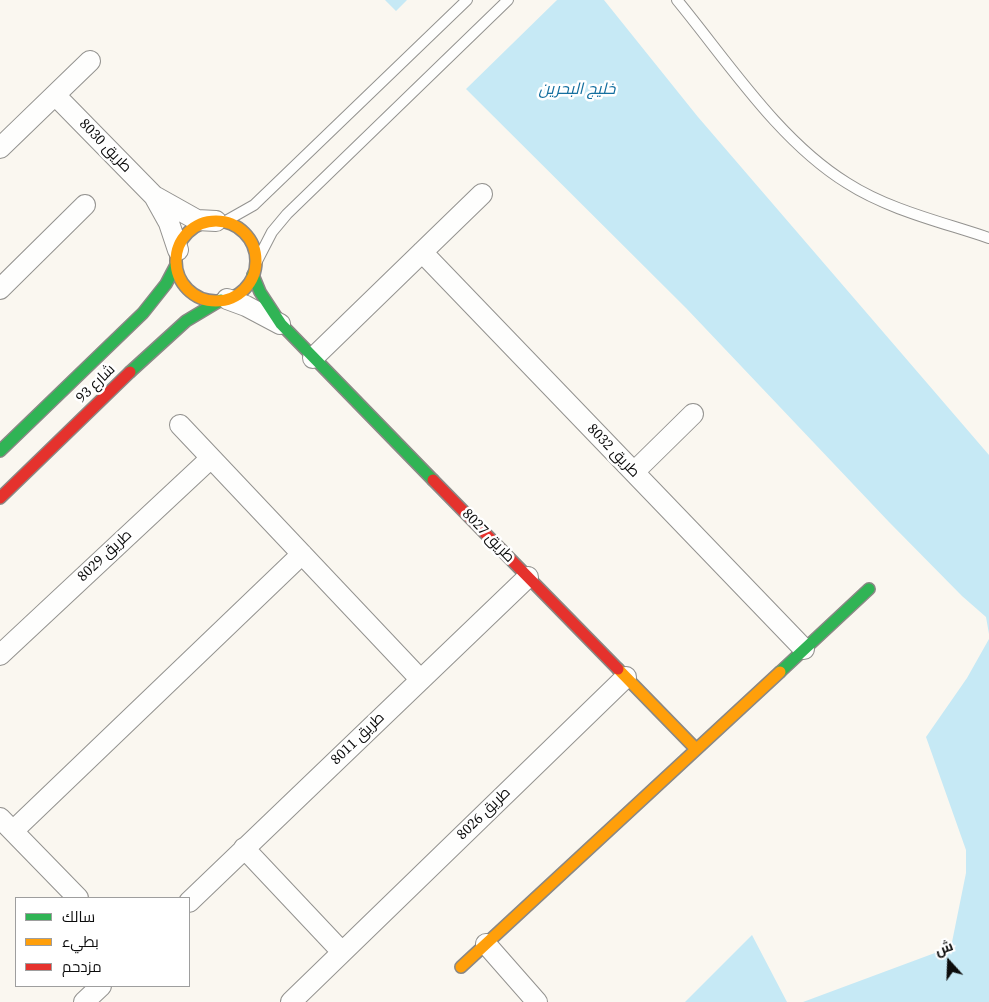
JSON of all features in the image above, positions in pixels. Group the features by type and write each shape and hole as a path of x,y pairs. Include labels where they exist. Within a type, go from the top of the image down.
{"street":[{"path":"0,148 90,61"},
{"name":"طريق 8030","path":"56,95 154,196 169,223 177,258"},
{"path":"313,358 482,194"},
{"name":"طريق 8030","path":"154,196 197,220 220,221"},
{"path":"0,289 85,205"},
{"path":"220,221 240,229 251,241 255,269 243,290 224,300 210,300 191,292 179,276 177,258 183,238 192,229 203,223 220,221"},
{"name":"طريق 8032","path":"422,252 804,649"},
{"name":"شارع 93","path":"0,451 143,313 166,284 177,258"},
{"name":"طريق 8027","path":"255,269 265,301 281,324 696,749"},
{"name":"طريق 8027","path":"224,300 246,306 281,324"},
{"name":"شارع 93","path":"0,498 166,337 186,321 224,300"},
{"path":"634,472 693,414"},
{"path":"180,425 420,679"},
{"name":"طريق 8029","path":"0,655 211,458"},
{"path":"77,897 6,825 302,554"},
{"name":"طريق 8011","path":"190,901 528,576"},
{"path":"461,967 869,589"},
{"name":"طريق 8026","path":"291,1002 626,677"},
{"path":"244,848 342,952"},
{"path":"486,944 538,1002"},
{"path":"84,1002 100,987"}],"lane":[{"path":"220,221 254,206 467,0"},
{"path":"255,269 272,232 287,214 508,0"},
{"path":"678,0 776,122 822,166 848,184 876,199 989,238"}],"water":[{"path":"385,0 407,0 396,11"},
{"name":"خليج البحرين","path":"557,0 604,0 698,117 989,455 989,634 986,617 962,596 889,522 686,308 466,89"},
{"path":"989,639 989,1002 803,1002 951,947 966,873 966,850 926,737 967,678"},
{"path":"752,935 787,1002 685,1002"}],"traffic: fast":[{"path":"0,451 143,313 166,284 176,265"},
{"path":"253,275 260,292 281,324 433,480"},
{"path":"130,372 186,321 221,300"},
{"path":"780,672 869,589"}],"traffic: slow":[{"path":"216,221 231,224 244,233 253,246 256,261 253,276 244,289 231,298 216,301 201,298 188,289 179,276 176,261 179,246 188,233 201,224 216,221"},
{"path":"618,669 696,749"},
{"path":"461,967 780,672"}],"traffic: jam":[{"path":"0,498 130,372"},
{"path":"433,480 618,669"}]}
